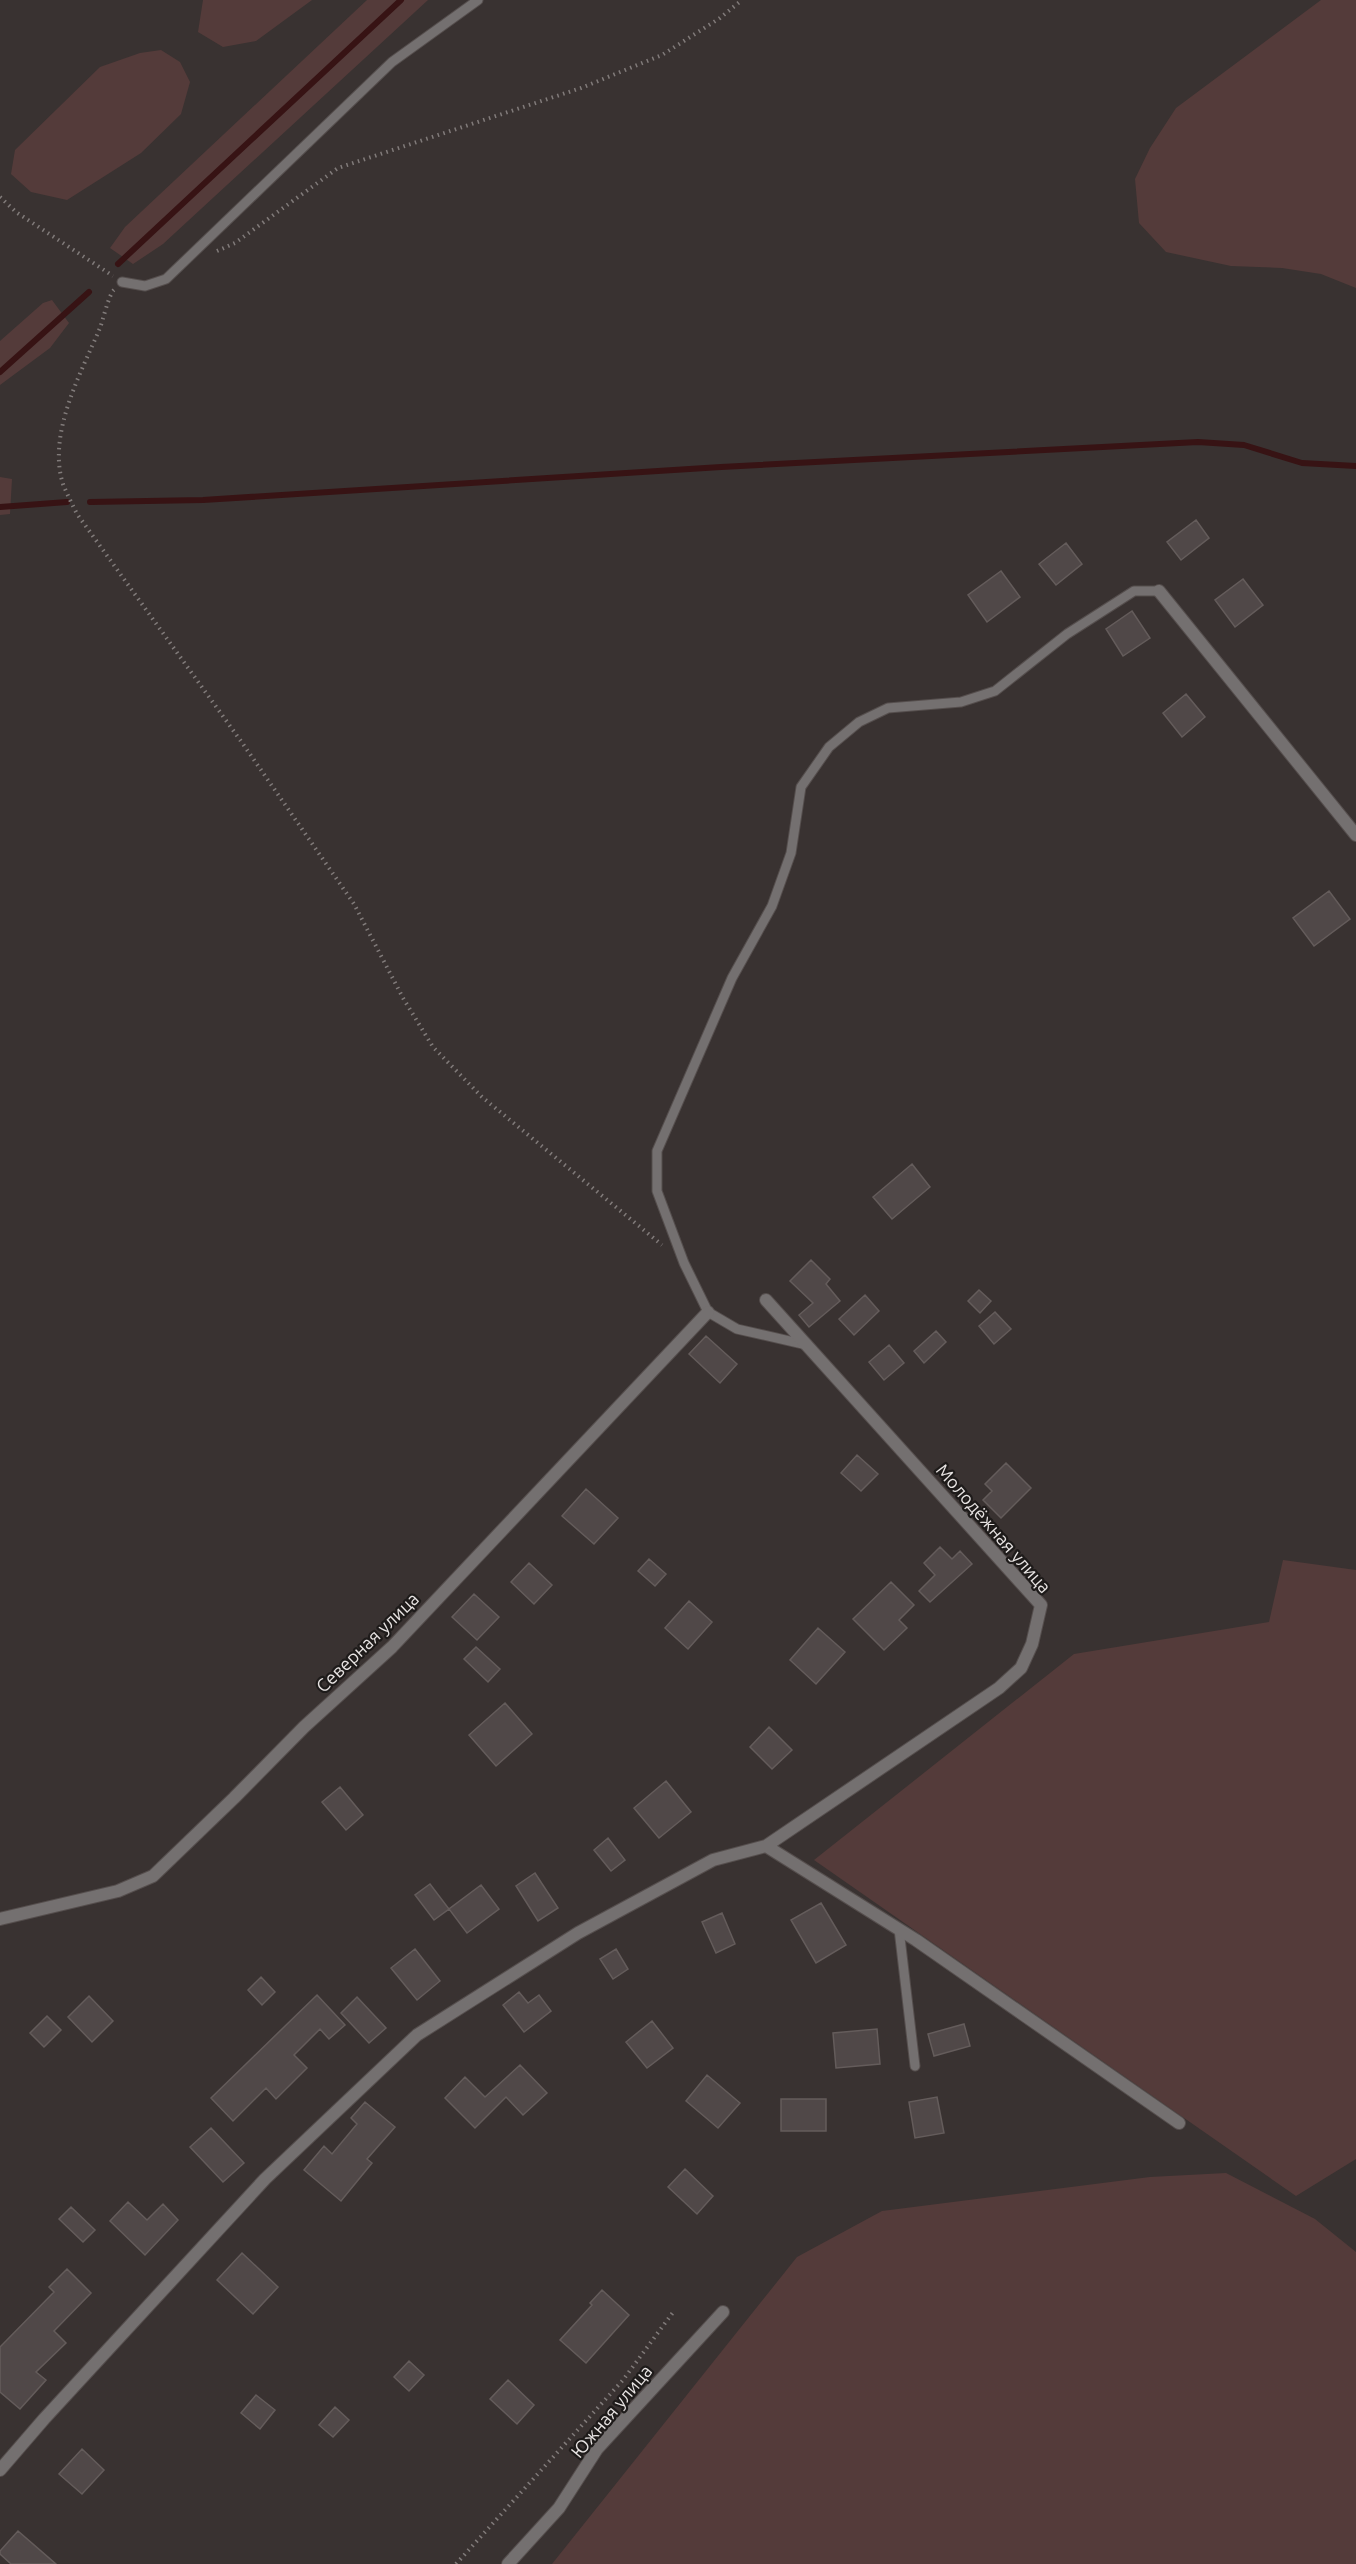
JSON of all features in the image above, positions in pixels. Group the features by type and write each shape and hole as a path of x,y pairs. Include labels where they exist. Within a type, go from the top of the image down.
{"street":[{"path":"1159,591 1356,835"},
{"name":"Молодёжная улица","path":"766,1300 1041,1605 1032,1644 1021,1668 999,1688 766,1846"},
{"name":"Северная улица","path":"0,1919 118,1890 153,1876 304,1727 392,1647 708,1312"},
{"path":"0,2470 44,2419 265,2179 417,2035 578,1933 713,1860 766,1846 899,1929 1179,2123"},
{"name":"Южная улица","path":"508,2564 559,2508 597,2449 723,2312"}],"lane":[{"path":"122,282 145,286 166,279 392,62 478,0"},
{"path":"807,1345 737,1329 708,1312 684,1263 657,1191 657,1151 732,978 772,906 791,853 801,787 829,747 859,722 888,708 961,702 995,691 1067,634 1134,591 1159,591"},
{"path":"899,1929 915,2066"}],"path":[{"path":"207,255 236,243 338,168 581,88 662,55 720,18 742,0"},
{"path":"0,197 16,212 122,282 110,293 107,311 70,397 59,444 62,482 77,514 243,744 354,904 403,998 433,1047 482,1097 684,1263"},
{"path":"456,2564 623,2380 674,2311"}],"shaded area":[{"path":"203,0 312,0 256,41 223,47 198,32"},
{"path":"367,0 428,0 163,244 133,264 110,248 125,227"},
{"path":"1321,0 1356,0 1356,288 1321,274 1282,268 1231,266 1166,252 1139,223 1135,179 1150,148 1176,108"},
{"path":"161,50 180,62 190,82 181,114 141,153 67,200 31,192 11,174 15,150 100,67 140,53"},
{"path":"52,300 69,323 50,348 0,385 0,341 43,303"},
{"path":"0,477 12,479 10,514 0,515"},
{"path":"1283,1560 1356,1570 1356,2159 1296,2196 814,1860 1074,1654 1269,1622"},
{"path":"1226,2173 1315,2219 1356,2252 1356,2564 552,2564 797,2257 882,2211 1150,2177"}],"building":[{"path":"1196,520 1209,538 1181,560 1167,542"},
{"path":"1066,543 1082,564 1056,585 1039,564"},
{"path":"1001,571 1020,597 987,622 968,595"},
{"path":"1243,579 1263,605 1235,627 1215,600"},
{"path":"1132,611 1150,638 1123,656 1106,629"},
{"path":"1186,694 1205,717 1182,737 1163,713"},
{"path":"1329,891 1350,919 1314,946 1293,918"},
{"path":"912,1164 930,1187 892,1219 873,1197"},
{"path":"811,1260 830,1279 826,1284 840,1301 809,1327 799,1315 813,1303 790,1281"},
{"path":"979,1290 991,1301 980,1313 968,1301"},
{"path":"865,1295 879,1311 854,1335 839,1319"},
{"path":"995,1312 1011,1329 994,1344 979,1326"},
{"path":"936,1331 946,1342 924,1363 914,1351"},
{"path":"706,1336 737,1364 720,1383 689,1354"},
{"path":"889,1345 904,1363 884,1380 869,1362"},
{"path":"857,1455 878,1474 861,1491 841,1473"},
{"path":"1006,1463 1031,1488 1001,1518 983,1500 992,1491 985,1484"},
{"path":"586,1489 618,1518 594,1544 562,1516"},
{"path":"940,1547 952,1559 960,1551 972,1564 930,1602 919,1591 935,1575 924,1563"},
{"path":"649,1559 666,1574 655,1586 638,1571"},
{"path":"529,1563 552,1585 534,1604 511,1582"},
{"path":"891,1582 914,1605 899,1620 907,1628 884,1650 853,1619"},
{"path":"474,1594 499,1617 477,1640 452,1617"},
{"path":"689,1601 712,1622 688,1649 665,1628"},
{"path":"818,1628 845,1652 816,1684 790,1660"},
{"path":"476,1647 500,1669 488,1682 464,1659"},
{"path":"505,1703 532,1734 496,1766 469,1735"},
{"path":"769,1727 792,1750 772,1769 750,1747"},
{"path":"666,1781 691,1812 659,1838 634,1808"},
{"path":"340,1787 363,1815 346,1830 322,1802"},
{"path":"608,1838 625,1860 611,1871 594,1850"},
{"path":"535,1873 558,1908 538,1921 516,1886"},
{"path":"430,1884 449,1909 434,1920 415,1895"},
{"path":"481,1885 499,1909 467,1933 449,1909"},
{"path":"821,1903 846,1945 816,1963 791,1920"},
{"path":"722,1913 735,1944 716,1953 702,1922"},
{"path":"415,1949 440,1981 417,2000 391,1968"},
{"path":"616,1949 628,1969 613,1979 600,1959"},
{"path":"261,1977 275,1992 262,2005 248,1990"},
{"path":"519,1992 528,2003 539,1995 551,2011 524,2032 503,2005"},
{"path":"317,1995 345,2025 329,2039 320,2029 294,2055 307,2068 276,2099 266,2088 233,2121 211,2098"},
{"path":"89,1996 113,2021 92,2042 68,2017"},
{"path":"357,1997 386,2028 369,2043 341,2013"},
{"path":"47,2016 61,2030 44,2047 30,2033"},
{"path":"652,2021 673,2048 647,2068 626,2042"},
{"path":"964,2024 970,2046 934,2056 928,2034"},
{"path":"877,2029 880,2064 836,2068 833,2033"},
{"path":"520,2065 547,2093 523,2115 506,2097 475,2128 445,2098 465,2077 485,2097"},
{"path":"707,2075 740,2103 718,2128 686,2101"},
{"path":"937,2097 944,2133 915,2138 909,2102"},
{"path":"781,2099 826,2099 826,2131 781,2131"},
{"path":"365,2102 395,2127 367,2159 372,2163 341,2201 304,2170 324,2146 332,2154 357,2124 351,2118"},
{"path":"211,2128 244,2163 223,2182 190,2147"},
{"path":"685,2169 713,2196 697,2214 668,2187"},
{"path":"128,2202 147,2220 163,2204 178,2220 145,2255 110,2221"},
{"path":"71,2207 95,2230 83,2242 59,2219"},
{"path":"242,2253 278,2287 253,2314 217,2280"},
{"path":"67,2269 91,2293 54,2331 66,2343 36,2372 46,2380 20,2409 0,2392 0,2347 54,2292 49,2287"},
{"path":"602,2290 629,2315 586,2363 560,2340 592,2305 590,2303"},
{"path":"409,2361 424,2375 409,2391 394,2377"},
{"path":"508,2380 534,2405 517,2424 490,2399"},
{"path":"256,2395 275,2410 260,2429 241,2413"},
{"path":"335,2407 349,2420 333,2437 319,2425"},
{"path":"82,2449 104,2470 82,2494 59,2474"},
{"path":"18,2531 56,2564 11,2564 0,2554 0,2551"}],"waterway":[{"path":"118,264 401,0"},
{"path":"0,372 89,292"},
{"path":"90,502 203,500 721,467 1198,442 1244,445 1302,463 1356,466"},
{"path":"0,507 67,502"}]}
